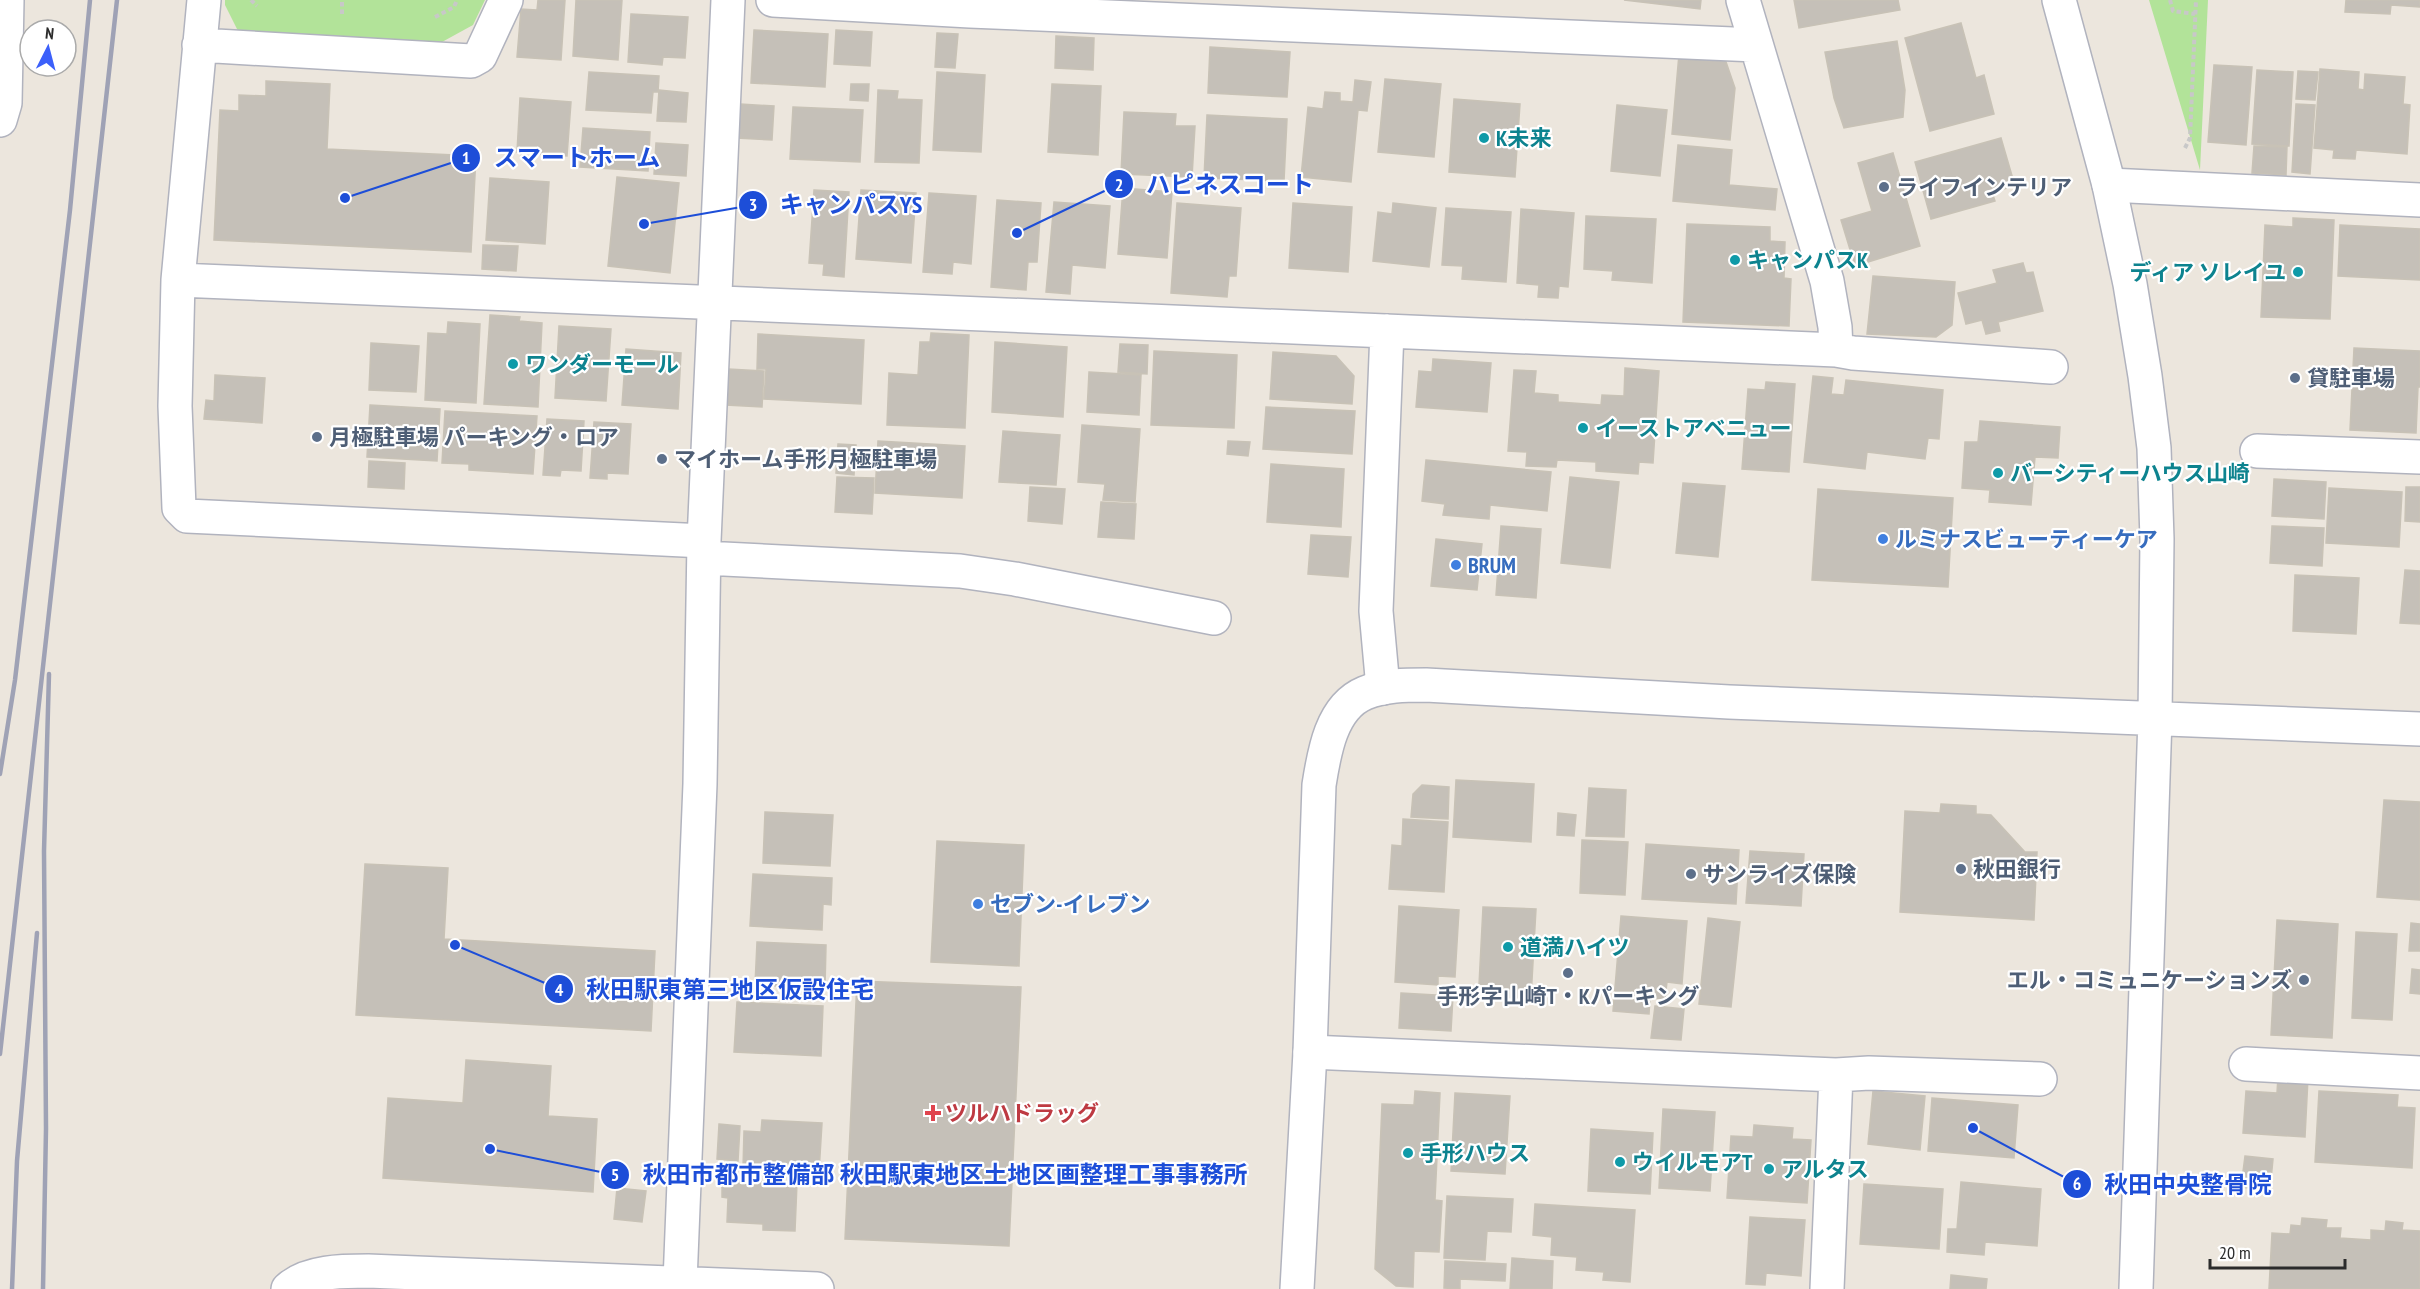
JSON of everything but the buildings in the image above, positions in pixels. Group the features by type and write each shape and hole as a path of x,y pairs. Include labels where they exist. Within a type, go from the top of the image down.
{"street":[{"path":"0,120 5,104 7,0"},
{"path":"204,0 178,280 176,405 178,485 179,508 187,516 704,549 960,572 1015,579 1214,618"},
{"path":"200,45 471,62 480,56 506,0"},
{"path":"680,1282 700,784 704,549 728,0"},
{"path":"773,0 972,5 1756,45"},
{"path":"1743,0 1827,281 1835,327 1836,350"},
{"path":"2059,0 2109,185 2132,295 2154,448 2157,539 2155,718 2136,1289"},
{"path":"2109,185 2420,200"},
{"path":"178,280 1836,350 2051,367"},
{"path":"1383,688 1376,611 1387,331"},
{"path":"2257,451 2420,457"},
{"path":"1297,1289 1310,1052 1319,785 1331,731 1355,698 1367,692 1383,688 1426,685 1729,702 2420,729"},
{"path":"1310,1052 1836,1076 1869,1073 2040,1079"},
{"path":"2246,1064 2420,1073"},
{"path":"1827,1289 1836,1076"},
{"path":"292,1286 340,1272 368,1271 817,1289"}],"path":[{"path":"342,0 342,13"},
{"path":"2170,0 2173,11 2195,14"},
{"path":"2183,154 2190,138 2196,0"}],"green space":[{"path":"225,0 485,0 473,25 442,42 239,33 225,5"},
{"path":"2149,0 2208,0 2200,170"}],"railway":[{"path":"0,774 15,680 70,210 90,0"},
{"path":"0,1054 117,0"},
{"path":"43,1289 46,1129 44,851 49,674"},
{"path":"12,1289 17,1161 37,933"}],"place":[{"name":"K未来","path":"1484,138"},
{"name":"ライフインテリア","path":"1884,187"},
{"name":"スマートホーム","path":"345,198"},
{"name":"キャンパスYS","path":"644,224"},
{"name":"ハピネスコート","path":"1017,233"},
{"name":"キャンパスK","path":"1735,260"},
{"name":"ディア ソレイユ","path":"2298,272"},
{"name":"ワンダーモール","path":"513,364"},
{"name":"貸駐車場","path":"2295,378"},
{"name":"イーストアベニュー","path":"1583,428"},
{"name":"月極駐車場 パーキング・ロア","path":"317,437"},
{"name":"マイホーム手形月極駐車場","path":"662,459"},
{"name":"バーシティーハウス山崎","path":"1998,473"},
{"name":"ルミナスビューティーケア","path":"1883,539"},
{"name":"BRUM","path":"1456,565"},
{"name":"秋田銀行","path":"1961,869"},
{"name":"サンライズ保険","path":"1691,874"},
{"name":"セブン-イレブン","path":"978,904"},
{"name":"秋田駅東第三地区仮設住宅","path":"455,945"},
{"name":"道満ハイツ","path":"1508,947"},
{"name":"手形字山崎T・Kパーキング","path":"1568,973"},
{"name":"エル・コミュニケーションズ","path":"2304,980"},
{"name":"ツルハドラッグ","path":"933,1113"},
{"name":"秋田中央整骨院","path":"1973,1128"},
{"name":"秋田市都市整備部 秋田駅東地区土地区画整理工事事務所","path":"490,1149"},
{"name":"手形ハウス","path":"1408,1153"},
{"name":"ウイルモアT","path":"1620,1162"},
{"name":"アルタス","path":"1769,1169"}]}
